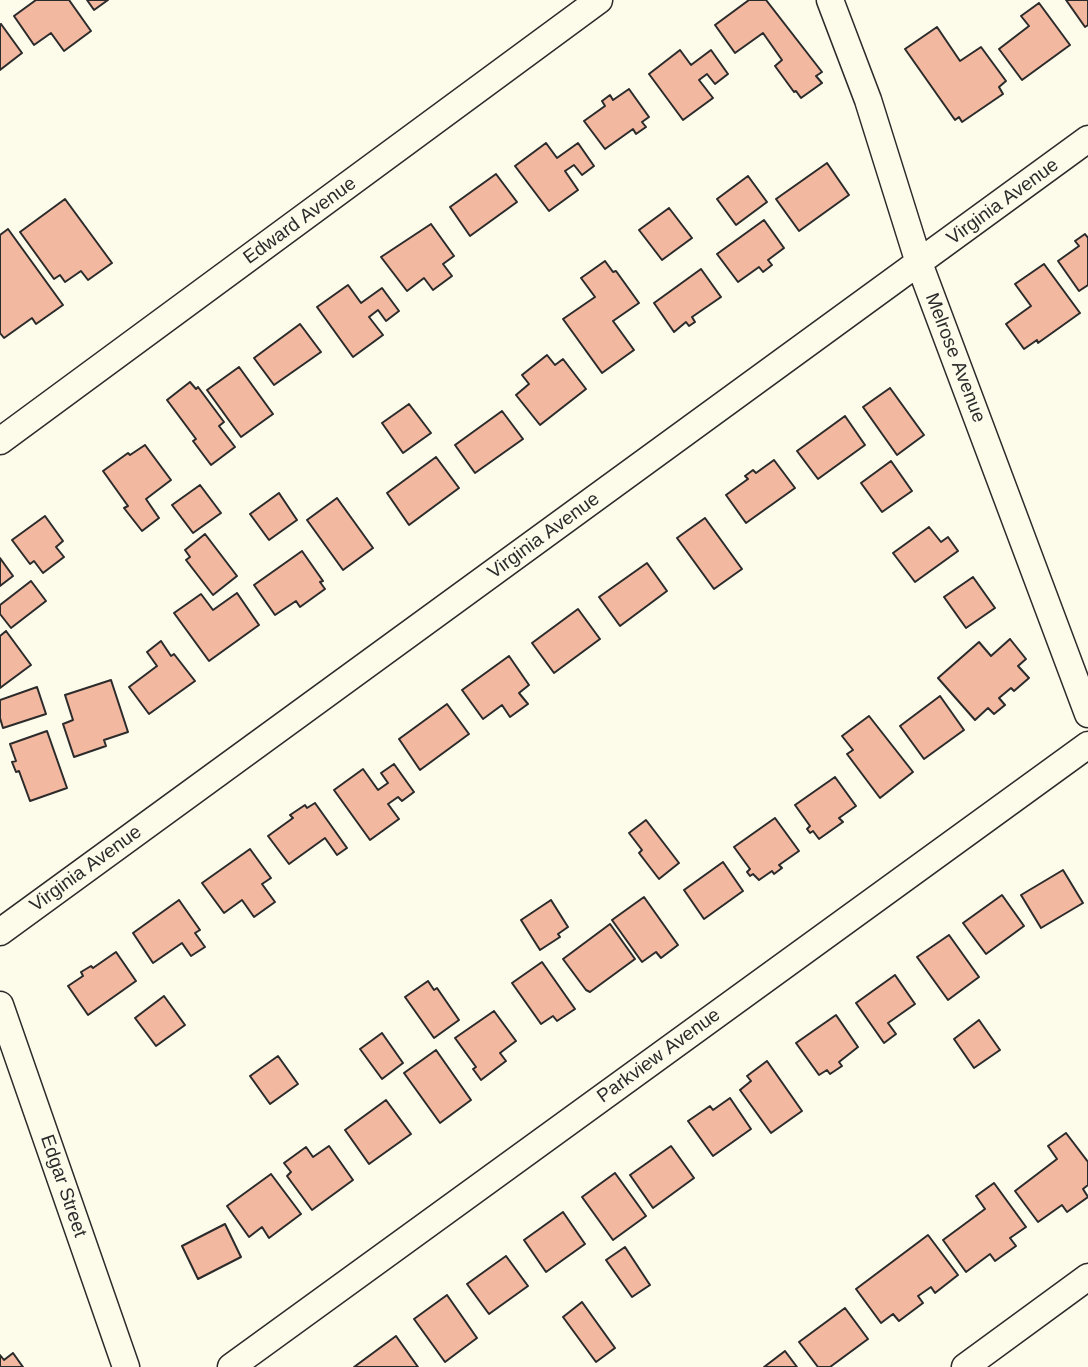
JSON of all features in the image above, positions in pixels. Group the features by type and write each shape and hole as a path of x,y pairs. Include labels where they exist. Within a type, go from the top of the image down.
{"street":[{"name":"Edward Avenue","path":"0,441 599,0"},
{"name":"Melrose Avenue","path":"830,0 868,100 919,263 1088,714"},
{"name":"Virginia Avenue","path":"0,932 1088,139"},
{"name":"Parkview Avenue","path":"231,1367 1088,745"},
{"name":"Edgar Street","path":"0,1005 126,1367"},
{"path":"965,1367 1088,1278"}],"building":[{"path":"36,0 69,0 91,31 64,51 51,33 34,45 14,16"},
{"path":"87,0 108,0 94,10"},
{"path":"749,0 766,0 822,72 816,76 822,83 801,98 775,66 782,60 763,33 735,53 715,25"},
{"path":"1066,0 1088,0 1088,25 1085,27"},
{"path":"1039,3 1070,45 1022,80 999,49 1029,26 1021,16"},
{"path":"0,25 22,53 0,70"},
{"path":"937,27 960,61 981,47 1006,81 999,87 1003,94 962,122 959,117 955,120 905,49"},
{"path":"680,50 691,65 711,50 728,74 715,84 707,74 699,80 713,98 683,120 649,74"},
{"path":"629,89 649,117 642,122 646,127 636,134 633,129 605,149 584,121 605,106 602,101 610,95 613,100"},
{"path":"546,143 557,158 578,143 594,166 582,175 574,165 565,171 578,190 549,211 515,166"},
{"path":"827,163 849,195 799,231 776,199"},
{"path":"496,174 517,202 470,236 450,207"},
{"path":"748,176 767,202 736,225 717,199"},
{"path":"65,199 112,263 88,280 81,271 65,282 60,275 54,279 20,232"},
{"path":"669,208 692,238 662,260 639,230"},
{"path":"764,220 784,248 768,260 772,265 763,272 759,267 738,282 717,254"},
{"path":"431,224 454,256 443,264 452,276 433,290 424,278 407,291 381,257"},
{"path":"8,229 63,305 36,324 32,318 4,338 0,333 0,235"},
{"path":"1085,234 1088,238 1088,285 1079,291 1058,261 1079,246 1075,241"},
{"path":"605,261 613,272 616,271 639,303 613,321 634,350 602,373 563,319 595,297 581,278"},
{"path":"1044,264 1080,313 1038,343 1037,340 1024,349 1006,324 1031,306 1015,284"},
{"path":"701,269 721,297 692,317 695,322 689,326 686,322 674,332 654,303"},
{"path":"348,285 361,303 382,288 399,311 386,321 378,310 369,317 383,335 353,357 317,307"},
{"path":"300,324 321,352 274,385 254,358"},
{"path":"547,355 555,365 563,359 586,389 540,425 516,395 529,384 522,375"},
{"path":"239,367 273,414 241,437 207,390"},
{"path":"190,382 196,389 198,387 224,422 219,426 235,447 211,465 193,441 196,439 167,400"},
{"path":"890,388 924,435 897,455 863,407"},
{"path":"409,404 431,433 403,453 382,423"},
{"path":"502,411 523,439 475,473 455,445"},
{"path":"845,416 865,445 818,479 797,451"},
{"path":"145,445 171,480 146,499 159,518 142,531 124,508 128,506 103,471 128,453 130,455"},
{"path":"436,457 459,488 409,525 387,493"},
{"path":"774,460 795,488 746,523 726,495 748,479 745,476 753,470 756,473"},
{"path":"891,461 912,491 882,512 861,483"},
{"path":"200,485 221,513 193,533 172,505"},
{"path":"279,493 297,520 269,540 250,514"},
{"path":"337,498 373,548 343,570 307,520"},
{"path":"45,516 63,541 56,547 64,557 43,573 34,561 30,564 12,540"},
{"path":"705,518 742,569 714,589 677,538"},
{"path":"929,527 941,542 948,537 958,551 915,582 893,553"},
{"path":"205,534 237,576 213,595 186,560 190,557 185,550"},
{"path":"302,551 323,581 320,582 325,589 300,607 296,601 275,615 254,585"},
{"path":"0,558 13,576 0,586"},
{"path":"647,563 667,591 620,626 599,597"},
{"path":"973,577 995,608 966,628 944,597"},
{"path":"31,581 46,601 11,628 0,614 0,605"},
{"path":"237,593 259,625 209,661 174,613 201,594 213,610"},
{"path":"578,609 600,639 554,673 532,643"},
{"path":"6,631 31,665 0,688 0,636"},
{"path":"1010,639 1026,659 1018,666 1029,678 1014,691 1011,688 999,698 1005,705 994,714 988,708 975,720 938,678 979,642 991,656"},
{"path":"161,641 195,681 149,714 129,687 157,666 147,652"},
{"path":"509,656 529,685 519,693 528,704 510,717 502,705 483,719 462,690"},
{"path":"111,680 128,732 104,740 106,746 74,757 63,724 73,720 65,695"},
{"path":"37,687 46,714 3,728 0,700"},
{"path":"940,696 964,730 924,759 900,726"},
{"path":"447,704 469,734 420,770 399,739"},
{"path":"869,716 913,772 880,798 847,754 853,750 842,736"},
{"path":"47,731 67,788 30,801 19,771 16,772 12,762 16,761 10,744"},
{"path":"394,764 414,792 402,801 398,797 388,804 399,819 370,840 334,790 363,769 378,790 388,783 381,773"},
{"path":"835,777 856,806 839,818 843,822 819,839 813,831 810,833 807,829 810,826 795,805"},
{"path":"315,803 347,848 337,855 325,838 289,864 268,836 293,818 290,815 305,805 307,808"},
{"path":"775,818 799,851 779,865 782,868 774,874 772,871 759,880 753,874 750,876 747,872 750,869 734,847"},
{"path":"646,820 679,863 659,879 639,853 642,850 629,833"},
{"path":"250,849 271,878 262,884 275,902 254,917 242,900 224,913 202,883"},
{"path":"723,862 743,891 704,919 684,890"},
{"path":"1063,870 1083,903 1041,928 1021,895"},
{"path":"1002,895 1024,926 986,954 963,923"},
{"path":"644,897 678,945 661,958 656,952 642,962 612,920"},
{"path":"179,900 200,930 195,933 205,947 191,956 182,943 153,963 133,933"},
{"path":"551,900 568,927 558,934 560,937 540,950 521,920"},
{"path":"610,924 635,959 590,992 563,959"},
{"path":"949,935 979,977 948,1000 917,957"},
{"path":"116,952 136,981 88,1015 68,986 83,976 81,972 91,966 93,968"},
{"path":"542,962 575,1009 557,1021 553,1016 541,1024 512,983"},
{"path":"895,975 915,1004 888,1023 896,1034 884,1043 856,1003"},
{"path":"428,981 434,990 437,988 459,1020 434,1038 405,997"},
{"path":"164,996 185,1025 156,1046 135,1018"},
{"path":"494,1011 516,1041 500,1053 506,1061 481,1080 473,1069 476,1067 455,1038"},
{"path":"836,1015 858,1047 839,1062 842,1066 830,1074 827,1070 819,1075 796,1043"},
{"path":"979,1020 1000,1050 974,1068 954,1039"},
{"path":"382,1033 403,1063 382,1079 360,1049"},
{"path":"436,1050 471,1100 440,1123 404,1073"},
{"path":"278,1056 298,1084 270,1104 250,1076"},
{"path":"767,1061 802,1111 771,1133 740,1090 751,1081 747,1076"},
{"path":"730,1098 751,1129 713,1156 688,1121 710,1106 713,1110"},
{"path":"386,1100 411,1134 369,1164 345,1130"},
{"path":"1066,1133 1088,1162 1088,1185 1083,1189 1088,1197 1067,1212 1062,1205 1038,1222 1015,1191 1057,1159 1048,1146"},
{"path":"329,1146 353,1180 312,1210 287,1176 291,1172 284,1163 306,1147 313,1157"},
{"path":"671,1146 694,1178 653,1208 630,1175"},
{"path":"615,1173 646,1216 613,1240 582,1197"},
{"path":"271,1174 301,1214 269,1238 262,1227 249,1237 227,1206"},
{"path":"994,1183 1026,1227 1010,1238 1016,1246 995,1261 990,1254 966,1272 943,1240 985,1209 976,1196"},
{"path":"563,1212 585,1244 546,1272 524,1240"},
{"path":"225,1224 241,1257 198,1279 182,1246"},
{"path":"928,1235 958,1275 935,1293 931,1287 918,1296 923,1303 899,1321 893,1314 881,1323 856,1289"},
{"path":"625,1247 650,1285 632,1297 606,1260"},
{"path":"506,1256 528,1286 489,1314 467,1284"},
{"path":"447,1295 477,1338 445,1362 414,1319"},
{"path":"582,1302 615,1348 596,1362 563,1317"},
{"path":"845,1308 868,1339 830,1367 818,1367 799,1342"},
{"path":"396,1336 418,1367 354,1367"},
{"path":"785,1351 797,1367 764,1367"},
{"path":"13,1353 23,1367 0,1367 0,1355 4,1360"}]}
